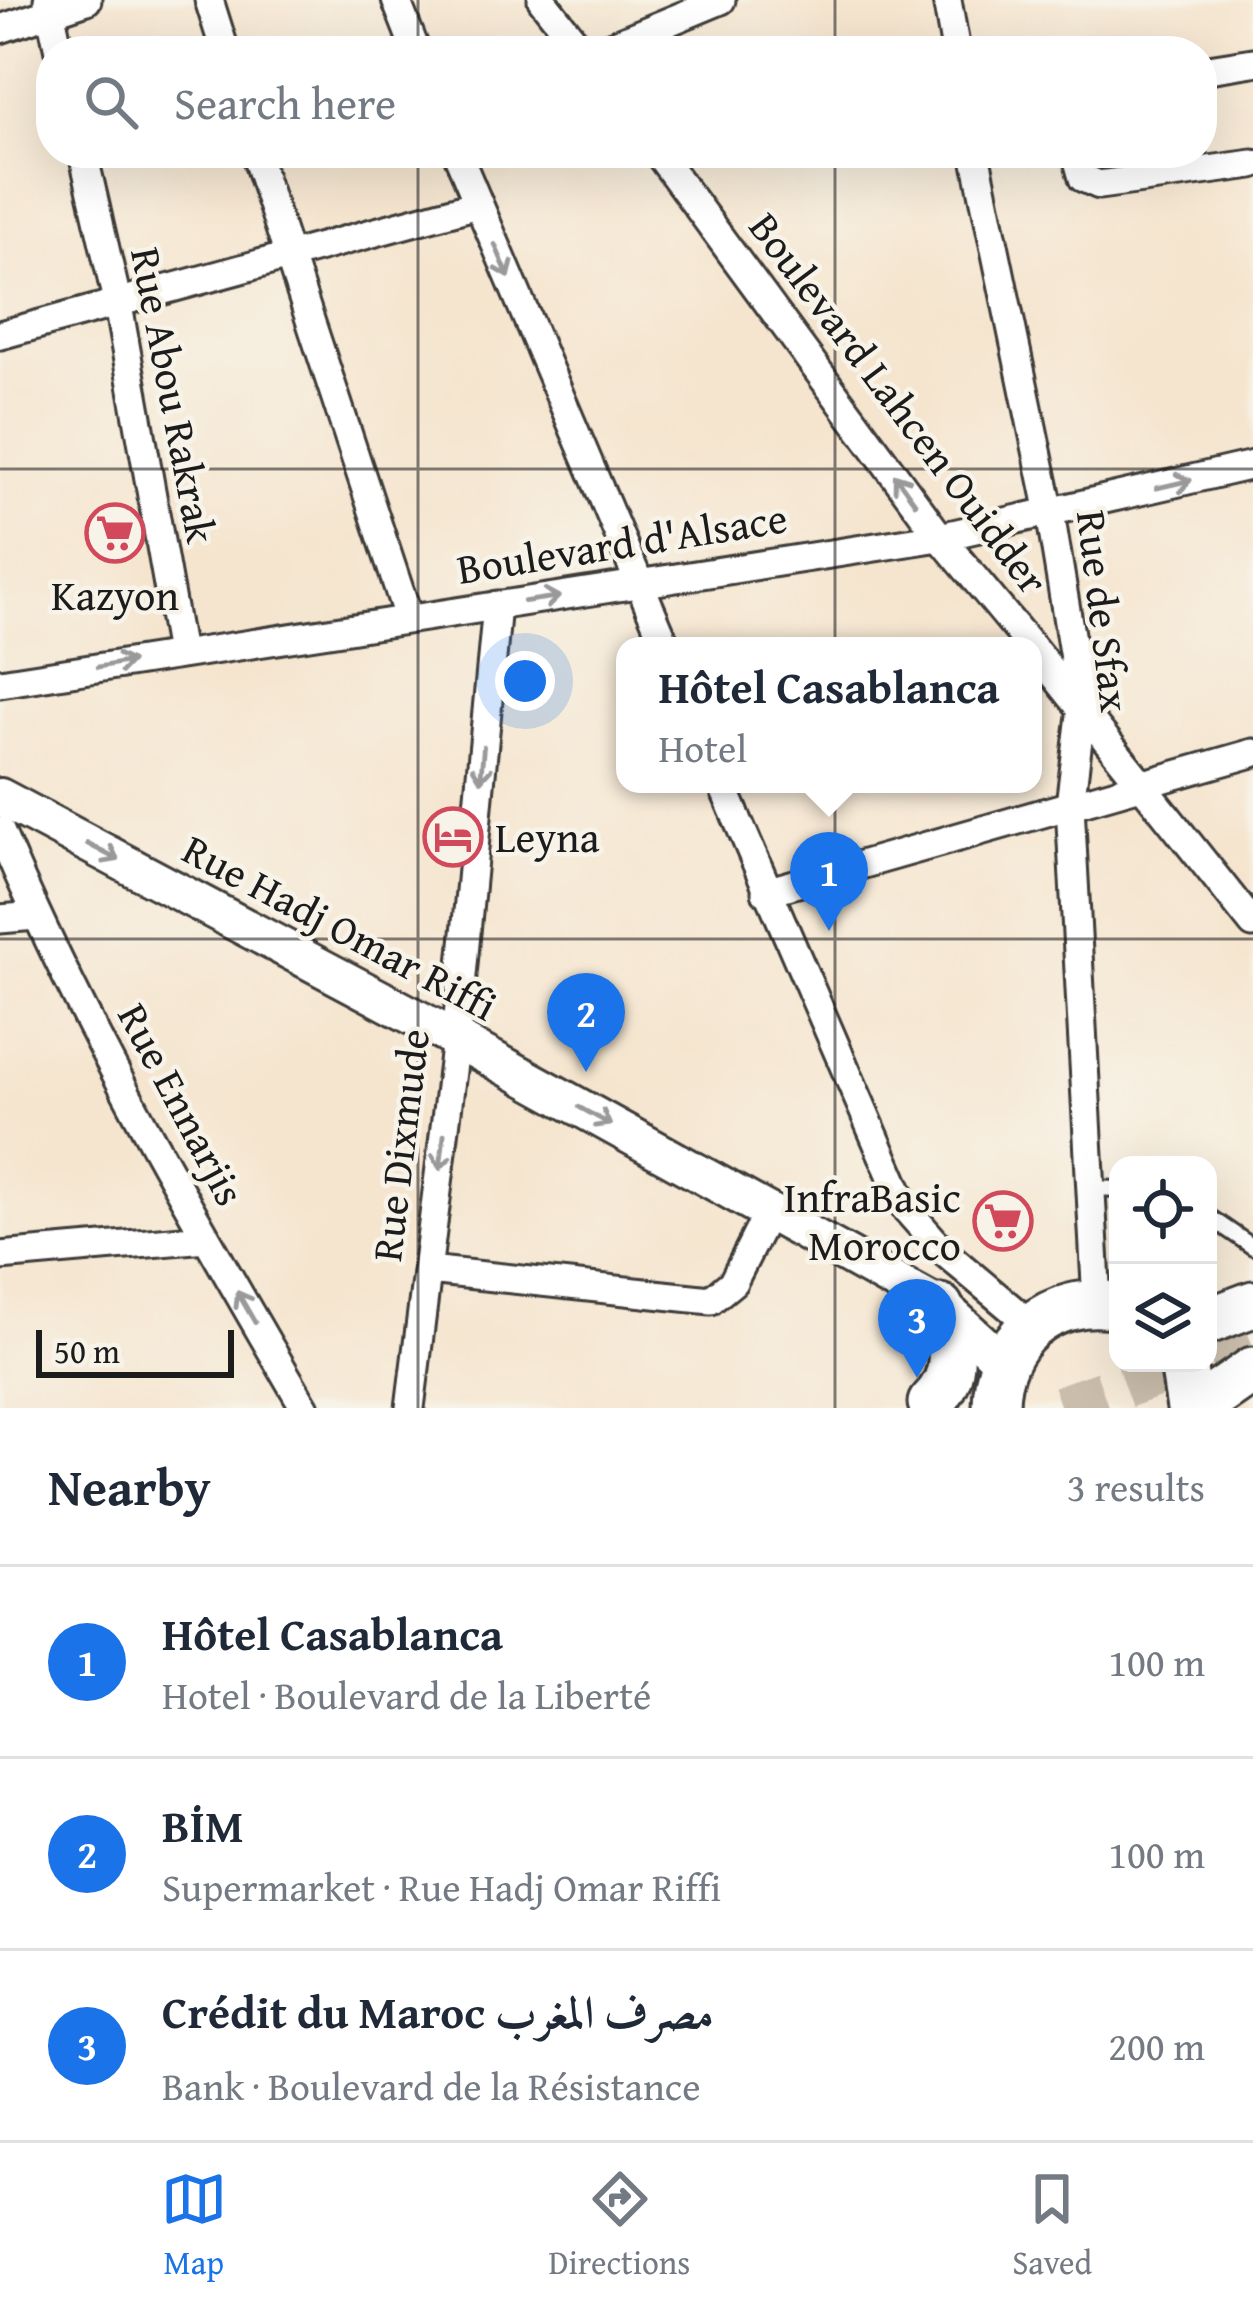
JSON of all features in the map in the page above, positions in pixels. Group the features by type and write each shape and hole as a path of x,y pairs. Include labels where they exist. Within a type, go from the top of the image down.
{"main road":[{"path":"1217,1318 1253,1304"},
{"path":"919,1406 999,1382 1031,1325 1062,1308 1107,1305"},
{"path":"919,1406 944,1390 953,1363 940,1307"},
{"path":"1185,1372 1194,1408 1253,1370"}],"street":[{"path":"0,29 49,6 87,0"},
{"path":"209,0 220,36"},
{"path":"396,0 410,36"},
{"path":"542,0 570,36"},
{"path":"634,36 721,0"},
{"path":"947,0 953,36"},
{"path":"49,6 56,36"},
{"path":"1217,68 1253,62"},
{"path":"1080,168 1083,178 1099,185 1253,164"},
{"name":"Rue Abou Rakrak","path":"86,168 118,305 179,652"},
{"path":"260,168 408,617"},
{"path":"464,168 662,637"},
{"name":"Boulevard Lahcen Ouidder","path":"669,168 940,537 1024,637"},
{"name":"Rue de Sfax","path":"978,168 1050,513 1082,707 1070,805 1105,1188 1107,1305"},
{"path":"0,335 478,203"},
{"name":"Boulevard d'Alsace","path":"0,683 940,537 1253,465"},
{"name":"Rue Dixmude","path":"410,1408 456,1039 497,605"},
{"name":"Boulevard Lahcen Ouidder","path":"1042,659 1253,924"},
{"path":"766,892 1253,753"},
{"path":"726,793 906,1209 944,1252 1031,1325"},
{"name":"Rue Hadj Omar Riffi","path":"0,797 456,1039 940,1307 999,1382"},
{"name":"Rue Ennarjis","path":"0,832 36,916 206,1238 305,1408"},
{"path":"0,919 36,916"},
{"path":"428,1270 711,1300 733,1282 769,1211"},
{"path":"0,1256 206,1238"}],"lane":[{"path":"1217,1222 1253,1247"}],"tunnel":[{"path":"1217,1351 1253,1337"},
{"path":"1061,1408 1163,1372"}],"place":[{"name":"Kazyon","path":"115,533"},
{"name":"Leyna","path":"453,837"},
{"name":"Hôtel Casablanca","path":"829,931"},
{"name":"BİM","path":"586,1072"},
{"name":"InfraBasic Morocco","path":"1003,1221"},
{"name":"Crédit du Maroc مصرف المغرب","path":"917,1378"}]}
